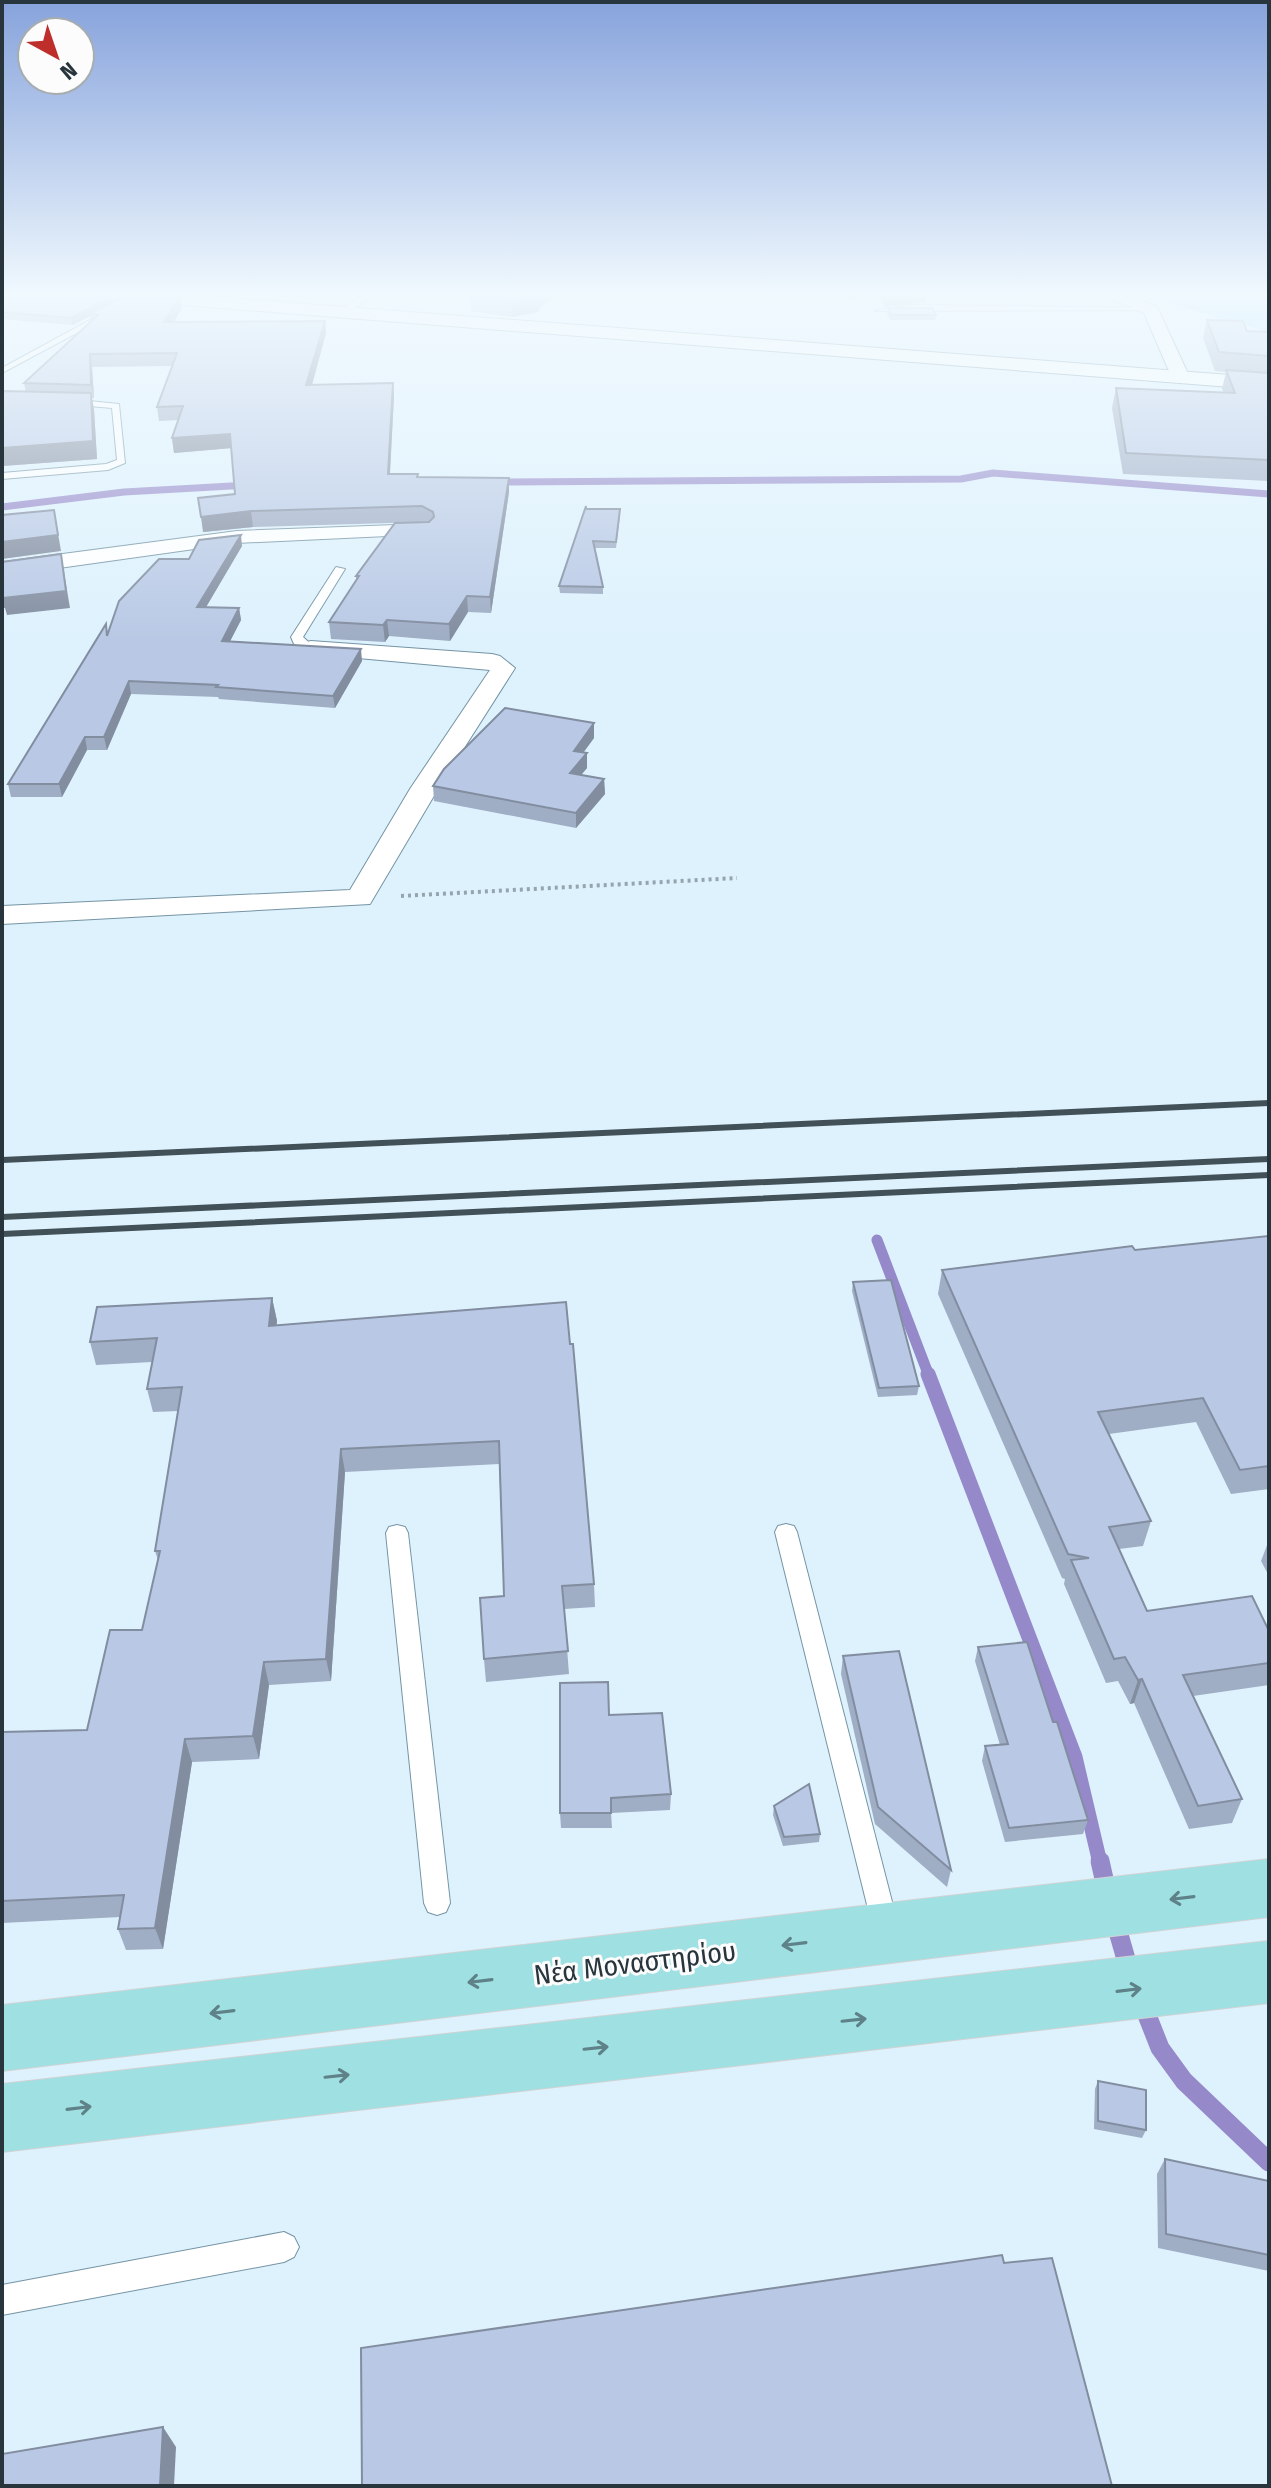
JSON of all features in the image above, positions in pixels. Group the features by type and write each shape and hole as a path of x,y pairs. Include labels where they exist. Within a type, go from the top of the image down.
{"main road":[{"name":"Νέα Μοναστηρίου","path":"2,2038 1264,1889"},
{"path":"2,2118 289,2081 1052,2000 1269,1972"}],"street":[{"path":"2,569 237,537 423,530"},
{"path":"2,915 360,898 424,789 503,668 492,661 308,647"}],"lane":[{"path":"2,476 108,467 122,461 116,407"},
{"path":"308,647 298,642 297,637 340,569"},
{"path":"786,1532 887,1933"},
{"path":"397,1533 437,1903"},
{"path":"2,2300 284,2247"}],"path":[{"path":"360,898 737,878"}],"building":[{"path":"2,407 92,407 93,441 2,448"},
{"path":"183,407 392,407 388,474 509,478 490,597 467,596 449,624 387,620 383,625 329,622 359,576 356,576 395,523 429,522 434,517 433,512 422,506 251,511 201,517 198,498 235,494 230,434 172,438"},
{"path":"1119,407 1269,407 1269,460 1126,453"},
{"path":"586,506 586,509 620,509 616,542 593,541 603,587 559,586"},
{"path":"54,510 58,535 2,542 2,515"},
{"path":"241,535 197,607 239,608 222,641 361,649 333,696 216,687 218,685 129,681 104,737 85,737 59,784 8,784 106,624 107,636 119,601 159,559 189,559 199,540"},
{"path":"61,554 66,591 3,598 2,562"},
{"path":"505,708 594,723 574,751 587,753 570,773 604,779 576,813 433,786 444,769"},
{"path":"1268,1236 1269,1466 1240,1470 1203,1398 1098,1412 1151,1521 1109,1527 1147,1611 1252,1596 1269,1631 1269,1663 1183,1675 1242,1799 1198,1806 1142,1679 1138,1680 1125,1657 1114,1659 1071,1560 1089,1558 1068,1554 942,1270 1132,1246 1135,1250"},
{"path":"891,1280 919,1386 879,1388 853,1282"},
{"path":"272,1298 269,1326 566,1302 570,1344 573,1344 594,1584 562,1586 568,1651 484,1659 480,1598 504,1596 499,1441 341,1449 326,1659 264,1662 253,1736 185,1739 155,1928 118,1929 124,1895 2,1901 2,1732 87,1730 110,1630 142,1630 160,1551 155,1551 182,1387 147,1389 157,1338 90,1342 97,1307"},
{"path":"1027,1642 1053,1722 1057,1722 1088,1820 1009,1828 985,1746 1008,1744 978,1647"},
{"path":"899,1651 951,1870 878,1807 843,1656"},
{"path":"608,1682 609,1715 662,1713 671,1794 611,1798 611,1813 560,1813 560,1683"},
{"path":"809,1784 820,1834 784,1837 774,1806"},
{"path":"1098,2081 1146,2090 1146,2130 1098,2121"},
{"path":"1165,2159 1269,2181 1269,2255 1166,2234"},
{"path":"1002,2255 1004,2263 1052,2258 1112,2486 362,2486 361,2348"},
{"path":"163,2427 160,2486 2,2486 2,2454"}],"waterway":[{"path":"495,482 961,479 993,473 1269,494"},
{"path":"2,507 124,492 249,485"},
{"path":"877,1240 929,1376"},
{"path":"928,1374 1075,1757 1100,1863"},
{"path":"1100,1861 1107,1892"},
{"path":"1115,1921 1130,1973"},
{"path":"1143,2005 1160,2048 1184,2081 1269,2162"}],"railway":[{"path":"2,1160 1269,1103"},
{"path":"2,1217 1269,1159"},
{"path":"2,1234 1269,1175"}]}
